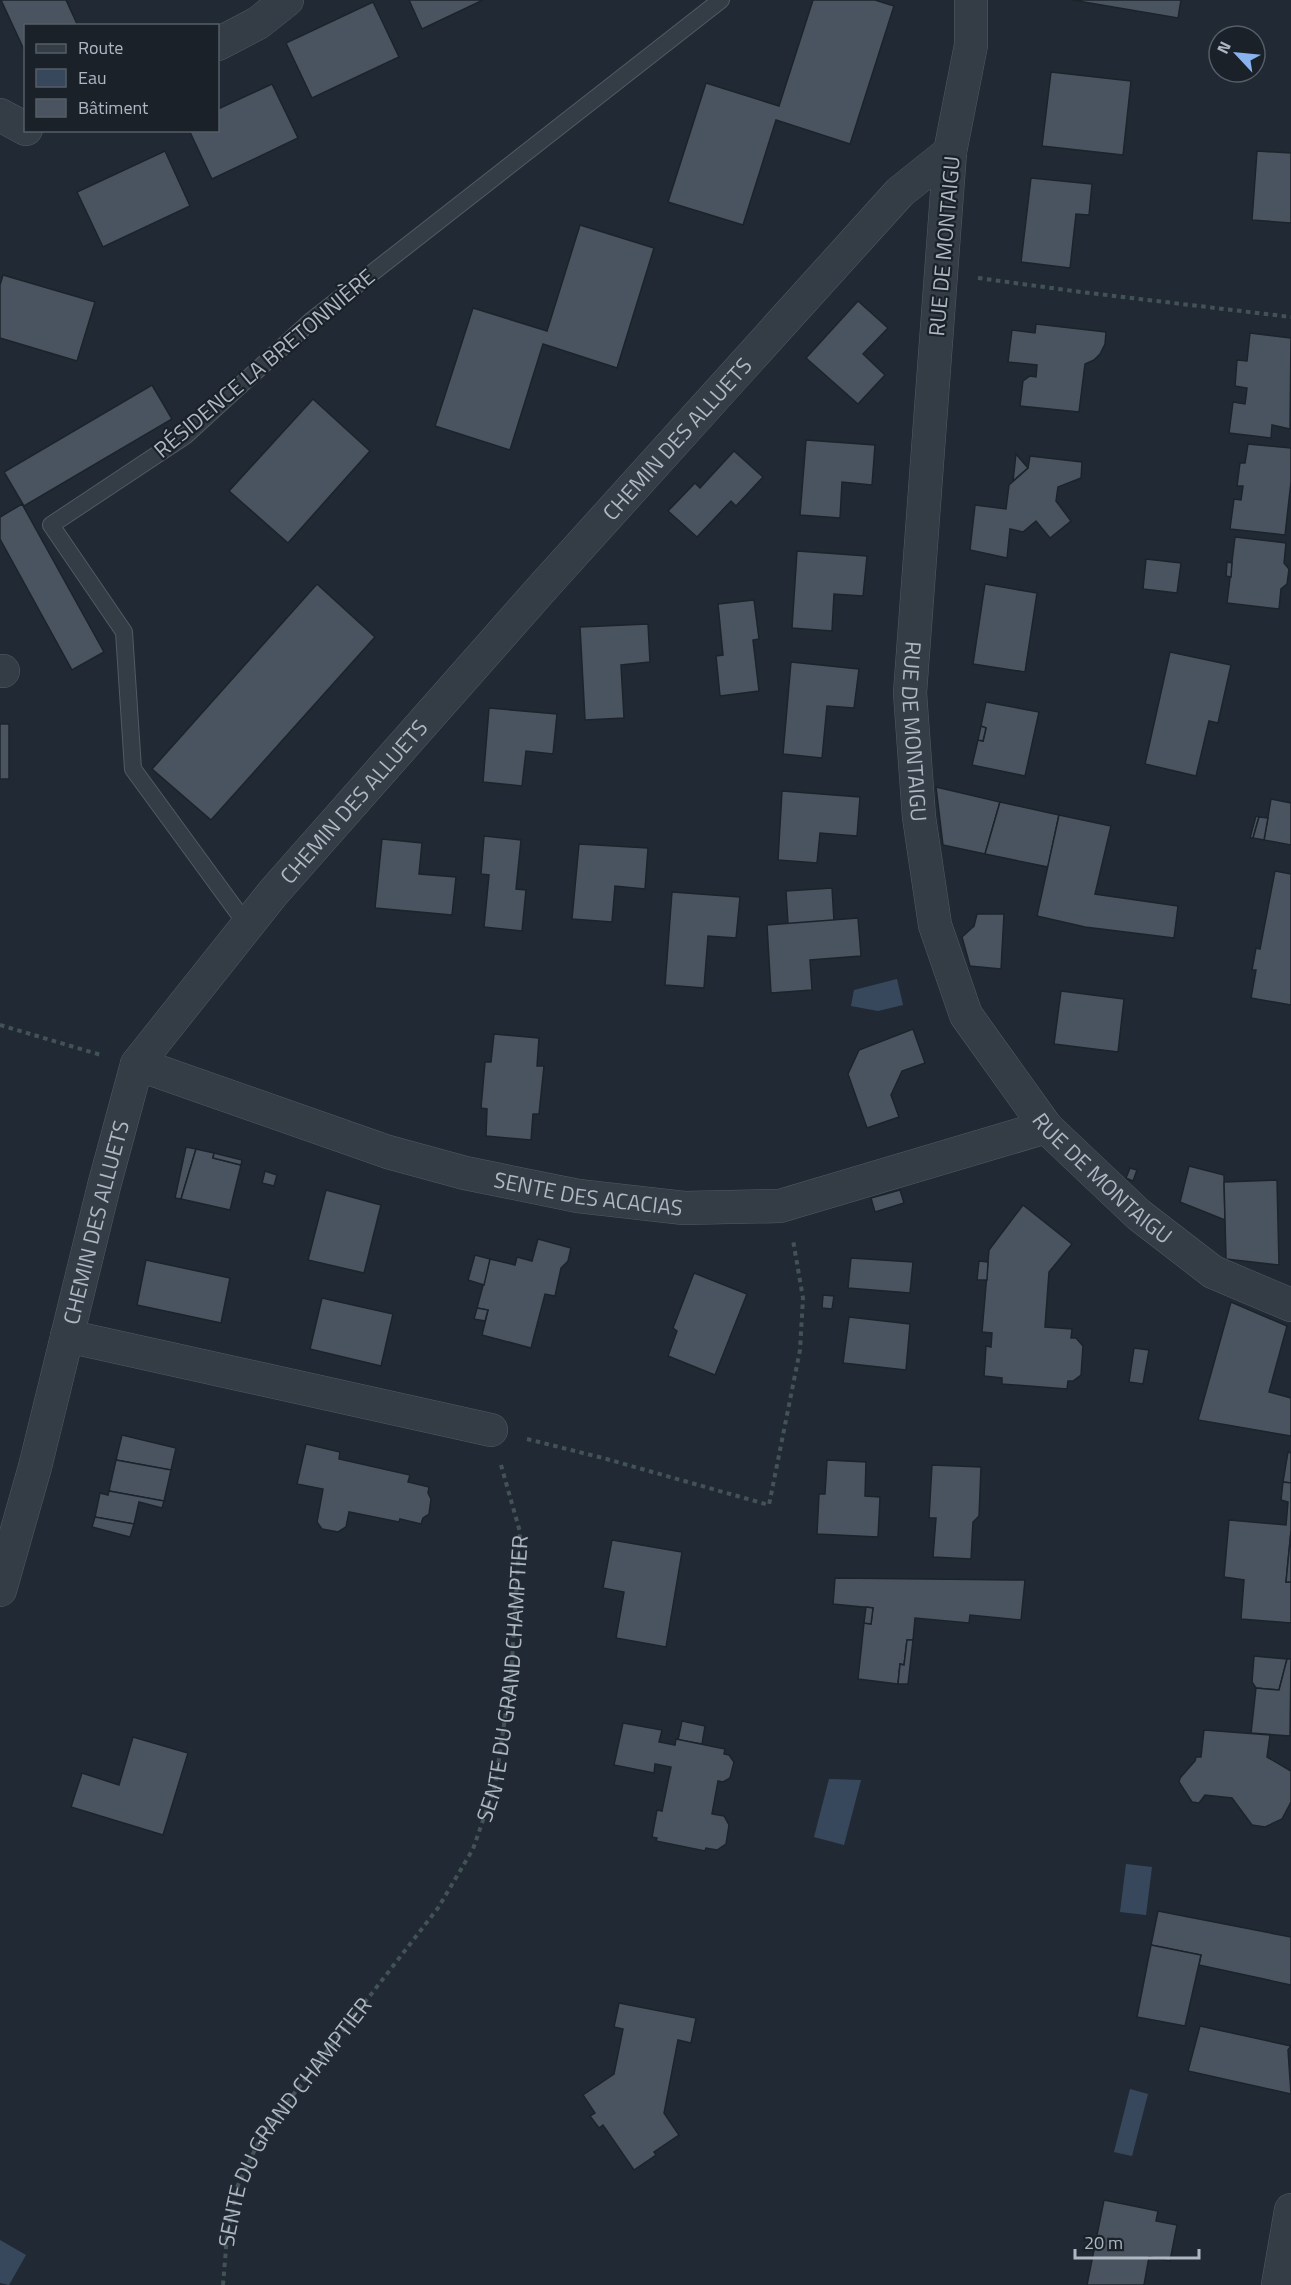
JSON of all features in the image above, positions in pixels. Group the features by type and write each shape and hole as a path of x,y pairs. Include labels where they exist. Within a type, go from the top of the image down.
{"street":[{"path":"219,43 258,23 287,0"},
{"name":"RUE DE MONTAIGU","path":"971,0 971,45 950,152 910,693 919,817 935,926 966,1015 1046,1127 1139,1215 1213,1272 1291,1305"},
{"path":"0,115 24,128"},
{"name":"CHEMIN DES ALLUETS","path":"0,1590 35,1467 137,1064 273,892 544,586 900,192 950,152"},
{"name":"SENTE DES ACACIAS","path":"137,1064 388,1152 465,1173 578,1196 684,1208 780,1206 1046,1127"},
{"path":"67,1336 491,1430"},
{"path":"1278,2285 1291,2210"}],"lane":[{"name":"RÉSIDENCE LA BRETONNIÈRE","path":"247,925 133,769 124,632 51,525 185,436 312,320 721,0"}],"path":[{"path":"942,272 1080,292 1291,317"},
{"path":"0,1025 80,1050 137,1064"},
{"path":"491,1430 603,1458 769,1505 800,1350 803,1298 793,1238 780,1206"},
{"name":"SENTE DU GRAND CHAMPTIER","path":"224,2285 226,2236 238,2185 262,2135 438,1908 474,1850 495,1786 511,1677 520,1532 491,1430"}],"water":[{"path":"897,979 903,1005 878,1011 851,1006 854,990"},
{"path":"829,1779 861,1780 844,1845 814,1837"},
{"path":"1126,1864 1152,1867 1146,1915 1120,1912"},
{"path":"1130,2089 1148,2094 1132,2156 1114,2152"},
{"path":"0,2240 26,2255 9,2285 0,2283"}],"building":[{"path":"1,0 66,0 77,24 24,24 24,50"},
{"path":"409,0 483,0 422,29"},
{"path":"813,0 875,0 894,6 850,144 776,120 743,225 668,202 706,83 779,106"},
{"path":"1072,0 1181,0 1178,18"},
{"path":"373,2 399,57 312,98 286,43"},
{"path":"1051,72 1131,81 1123,155 1042,146"},
{"path":"272,84 298,138 212,179 190,132 219,132 219,109"},
{"path":"165,151 190,206 103,247 77,192"},
{"path":"1257,151 1291,153 1291,223 1252,220"},
{"path":"1031,178 1092,184 1089,215 1076,214 1070,268 1021,262"},
{"path":"580,225 654,248 617,368 543,344 510,450 435,426 473,308 547,331"},
{"path":"3,275 95,302 77,361 0,338 0,285"},
{"path":"858,301 888,328 863,354 885,375 858,404 806,358"},
{"path":"1036,324 1106,332 1105,344 1100,354 1085,364 1079,412 1020,406 1023,381 1030,376 1036,377 1037,365 1008,362 1012,330 1035,333"},
{"path":"1250,333 1291,338 1290,429 1272,425 1271,438 1229,433 1233,402 1245,404 1247,388 1235,386 1237,360 1247,361"},
{"path":"152,385 172,419 24,506 4,472"},
{"path":"313,399 370,451 288,543 229,491"},
{"path":"806,440 875,445 872,485 842,482 840,518 800,515"},
{"path":"1248,444 1291,448 1291,482 1285,535 1230,529 1234,499 1241,500 1243,486 1237,486 1240,463 1245,463"},
{"path":"734,451 763,477 736,506 731,501 697,537 668,511 695,483 700,488"},
{"path":"1016,454 1028,468 1013,481"},
{"path":"1030,456 1082,462 1081,478 1058,487 1056,501 1071,521 1050,538 1036,521 1023,532 1010,529 1007,558 970,550 975,505 1006,509 1009,485 1028,468"},
{"path":"22,504 104,652 72,670 0,539 0,517"},
{"path":"1235,537 1286,543 1284,563 1289,569 1287,584 1281,589 1279,609 1227,603"},
{"path":"797,551 867,556 863,596 834,594 832,631 792,628"},
{"path":"1146,559 1181,563 1177,593 1143,589"},
{"path":"1227,562 1232,563 1231,577 1226,576"},
{"path":"317,584 375,637 211,820 152,769"},
{"path":"985,584 1037,593 1025,672 973,664"},
{"path":"754,600 759,639 753,640 759,691 720,696 716,656 723,655 718,604"},
{"path":"648,624 650,662 621,665 624,718 585,720 580,627"},
{"path":"1170,652 1231,665 1218,723 1209,721 1196,776 1145,764"},
{"path":"791,662 859,669 854,708 827,706 822,758 783,754"},
{"path":"986,702 1039,712 1025,776 972,765 978,740 983,741 986,728 981,726"},
{"path":"489,708 557,714 553,754 526,751 522,786 483,782"},
{"path":"0,724 9,724 9,779 0,779"},
{"path":"981,726 986,728 983,741 978,740"},
{"path":"936,787 1000,802 985,854 943,845"},
{"path":"782,791 860,797 857,836 820,833 817,863 778,860"},
{"path":"1271,799 1291,803 1291,845 1264,840"},
{"path":"1000,802 1059,815 1048,867 985,854"},
{"path":"1059,815 1111,826 1095,894 1178,906 1174,938 1085,927 1037,916"},
{"path":"1256,816 1259,817 1253,838 1250,838"},
{"path":"1259,817 1268,818 1264,840 1253,838"},
{"path":"484,836 521,840 516,889 526,890 522,931 484,927 489,875 481,874"},
{"path":"382,839 422,843 419,874 456,877 452,915 375,908"},
{"path":"579,844 648,848 645,889 615,886 612,922 572,919"},
{"path":"1275,871 1291,874 1291,1005 1251,998 1256,970 1252,970 1256,948 1260,949"},
{"path":"832,888 834,921 788,924 786,891"},
{"path":"672,892 740,897 736,938 708,936 704,988 665,985"},
{"path":"977,914 1004,914 1001,969 970,966 962,937 974,926"},
{"path":"858,918 861,956 810,960 812,990 771,993 767,925"},
{"path":"1061,991 1124,999 1118,1052 1054,1044"},
{"path":"913,1029 925,1063 902,1071 891,1095 899,1117 867,1128 848,1074 859,1050"},
{"path":"494,1034 539,1038 537,1066 544,1066 539,1114 533,1114 531,1140 486,1136 487,1109 481,1108 485,1062 491,1062"},
{"path":"186,1147 196,1149 181,1199 175,1198"},
{"path":"196,1149 214,1153 213,1158 241,1165 230,1210 181,1199"},
{"path":"214,1153 242,1160 241,1165 213,1158"},
{"path":"1189,1166 1224,1175 1225,1220 1180,1202"},
{"path":"1130,1168 1137,1170 1133,1181 1126,1178"},
{"path":"265,1171 277,1175 274,1186 262,1183"},
{"path":"1277,1180 1279,1265 1226,1259 1224,1182"},
{"path":"326,1190 381,1205 364,1273 308,1260"},
{"path":"900,1190 904,1203 875,1212 871,1198"},
{"path":"1023,1205 1072,1244 1049,1272 1045,1327 1072,1329 1071,1338 1076,1338 1083,1346 1081,1375 1073,1381 1068,1381 1067,1389 1002,1384 1002,1378 984,1376 986,1346 991,1347 992,1333 982,1332 989,1250"},
{"path":"538,1239 571,1248 568,1261 561,1268 555,1296 545,1294 531,1348 482,1335 488,1310 477,1308 490,1259 515,1265 517,1257 532,1261"},
{"path":"475,1255 490,1259 484,1285 468,1280"},
{"path":"851,1258 913,1262 910,1293 848,1288"},
{"path":"146,1260 230,1278 221,1323 137,1305"},
{"path":"979,1261 988,1262 987,1280 977,1280"},
{"path":"694,1273 747,1294 715,1375 668,1356 677,1331 673,1328"},
{"path":"823,1295 834,1296 832,1309 822,1308"},
{"path":"322,1298 393,1314 381,1366 310,1349"},
{"path":"1231,1302 1287,1326 1269,1392 1291,1398 1291,1436 1198,1420"},
{"path":"477,1308 488,1310 485,1321 474,1319"},
{"path":"849,1317 910,1324 906,1370 843,1363"},
{"path":"1134,1348 1149,1350 1143,1384 1129,1382"},
{"path":"122,1435 176,1448 171,1470 116,1460"},
{"path":"306,1444 340,1452 339,1459 410,1475 408,1482 429,1487 428,1493 431,1499 429,1514 423,1518 421,1524 349,1512 346,1527 338,1532 322,1529 317,1522 323,1489 297,1484"},
{"path":"1288,1452 1291,1453 1291,1483 1283,1482"},
{"path":"116,1460 171,1470 164,1501 109,1491"},
{"path":"827,1460 866,1462 865,1496 880,1497 878,1537 817,1534 819,1494 825,1494"},
{"path":"932,1465 981,1467 979,1516 973,1522 971,1559 933,1557 936,1518 929,1518"},
{"path":"1283,1482 1291,1483 1291,1531 1286,1582 1291,1582 1291,1623 1241,1619 1244,1580 1224,1577 1229,1520 1286,1525 1288,1502 1281,1500"},
{"path":"109,1491 164,1501 162,1508 139,1502 134,1524 95,1517 100,1493 108,1495"},
{"path":"95,1517 134,1524 130,1537 92,1527"},
{"path":"1291,1531 1291,1582 1286,1582"},
{"path":"612,1540 682,1552 666,1647 616,1638 624,1592 603,1588"},
{"path":"835,1578 1025,1580 1021,1620 970,1615 969,1623 915,1618 913,1640 907,1640 904,1665 900,1664 898,1684 858,1679 864,1623 871,1624 873,1608 833,1604"},
{"path":"866,1607 873,1608 871,1624 864,1623"},
{"path":"907,1640 913,1640 908,1684 898,1684 900,1664 904,1665"},
{"path":"1254,1656 1287,1659 1279,1690 1256,1688 1252,1682"},
{"path":"1287,1659 1291,1659 1290,1736 1251,1733 1256,1688 1279,1690"},
{"path":"682,1721 705,1726 702,1744 678,1740"},
{"path":"623,1723 662,1730 659,1742 675,1745 676,1739 725,1749 724,1754 729,1755 734,1762 730,1778 723,1782 718,1781 712,1814 724,1816 729,1825 726,1844 717,1850 706,1848 705,1851 656,1841 657,1838 652,1837 657,1810 662,1811 671,1767 655,1764 654,1773 614,1765"},
{"path":"1204,1730 1270,1735 1267,1757 1291,1771 1291,1802 1282,1819 1265,1827 1252,1825 1232,1798 1205,1795 1199,1803 1192,1802 1179,1782 1196,1757 1201,1757"},
{"path":"133,1737 188,1753 163,1835 71,1807 82,1773 119,1785"},
{"path":"1158,1911 1291,1937 1291,1985 1199,1965 1201,1955 1151,1945"},
{"path":"1151,1945 1201,1955 1185,2026 1137,2017"},
{"path":"619,2003 696,2018 691,2043 678,2040 664,2113 679,2135 654,2152 656,2155 634,2170 603,2125 599,2128 590,2116 595,2113 583,2095 614,2074 623,2029 614,2027"},
{"path":"1200,2026 1291,2046 1288,2050 1291,2094 1188,2071"},
{"path":"1104,2200 1158,2211 1156,2221 1177,2225 1170,2261 1149,2257 1144,2285 1087,2285"}]}
